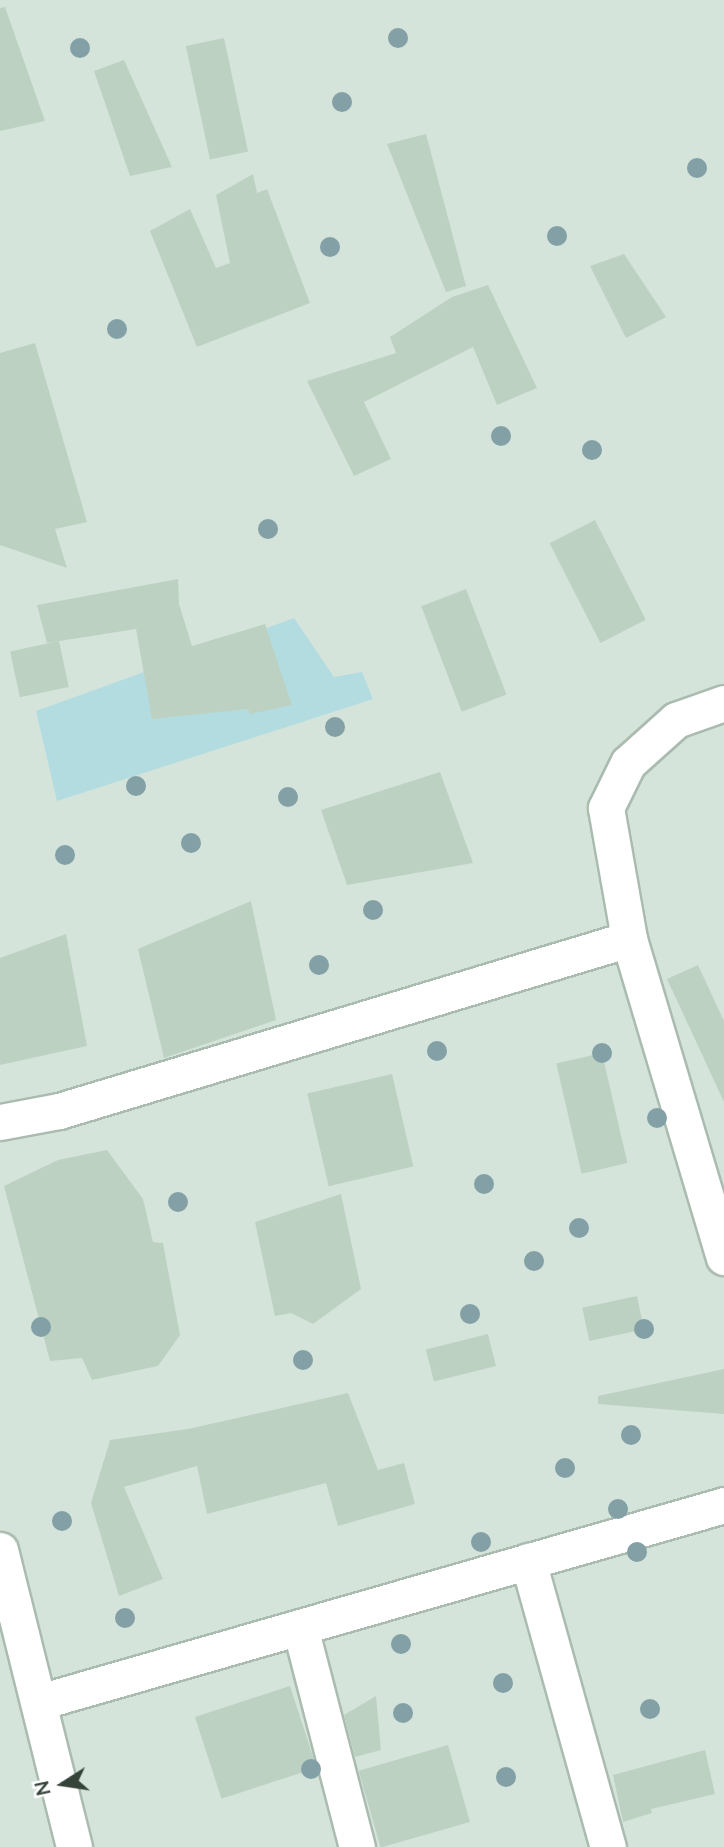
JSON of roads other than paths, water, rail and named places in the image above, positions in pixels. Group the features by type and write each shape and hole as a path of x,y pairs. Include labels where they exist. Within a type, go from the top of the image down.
{"street":[{"path":"724,703 676,720 628,763 606,808 629,939 724,1256"},
{"path":"0,1122 59,1111 629,939"},
{"path":"39,1702 724,1505"},
{"path":"0,1550 74,1847"},
{"path":"528,1562 608,1847"},
{"path":"300,1627 357,1847"}]}
